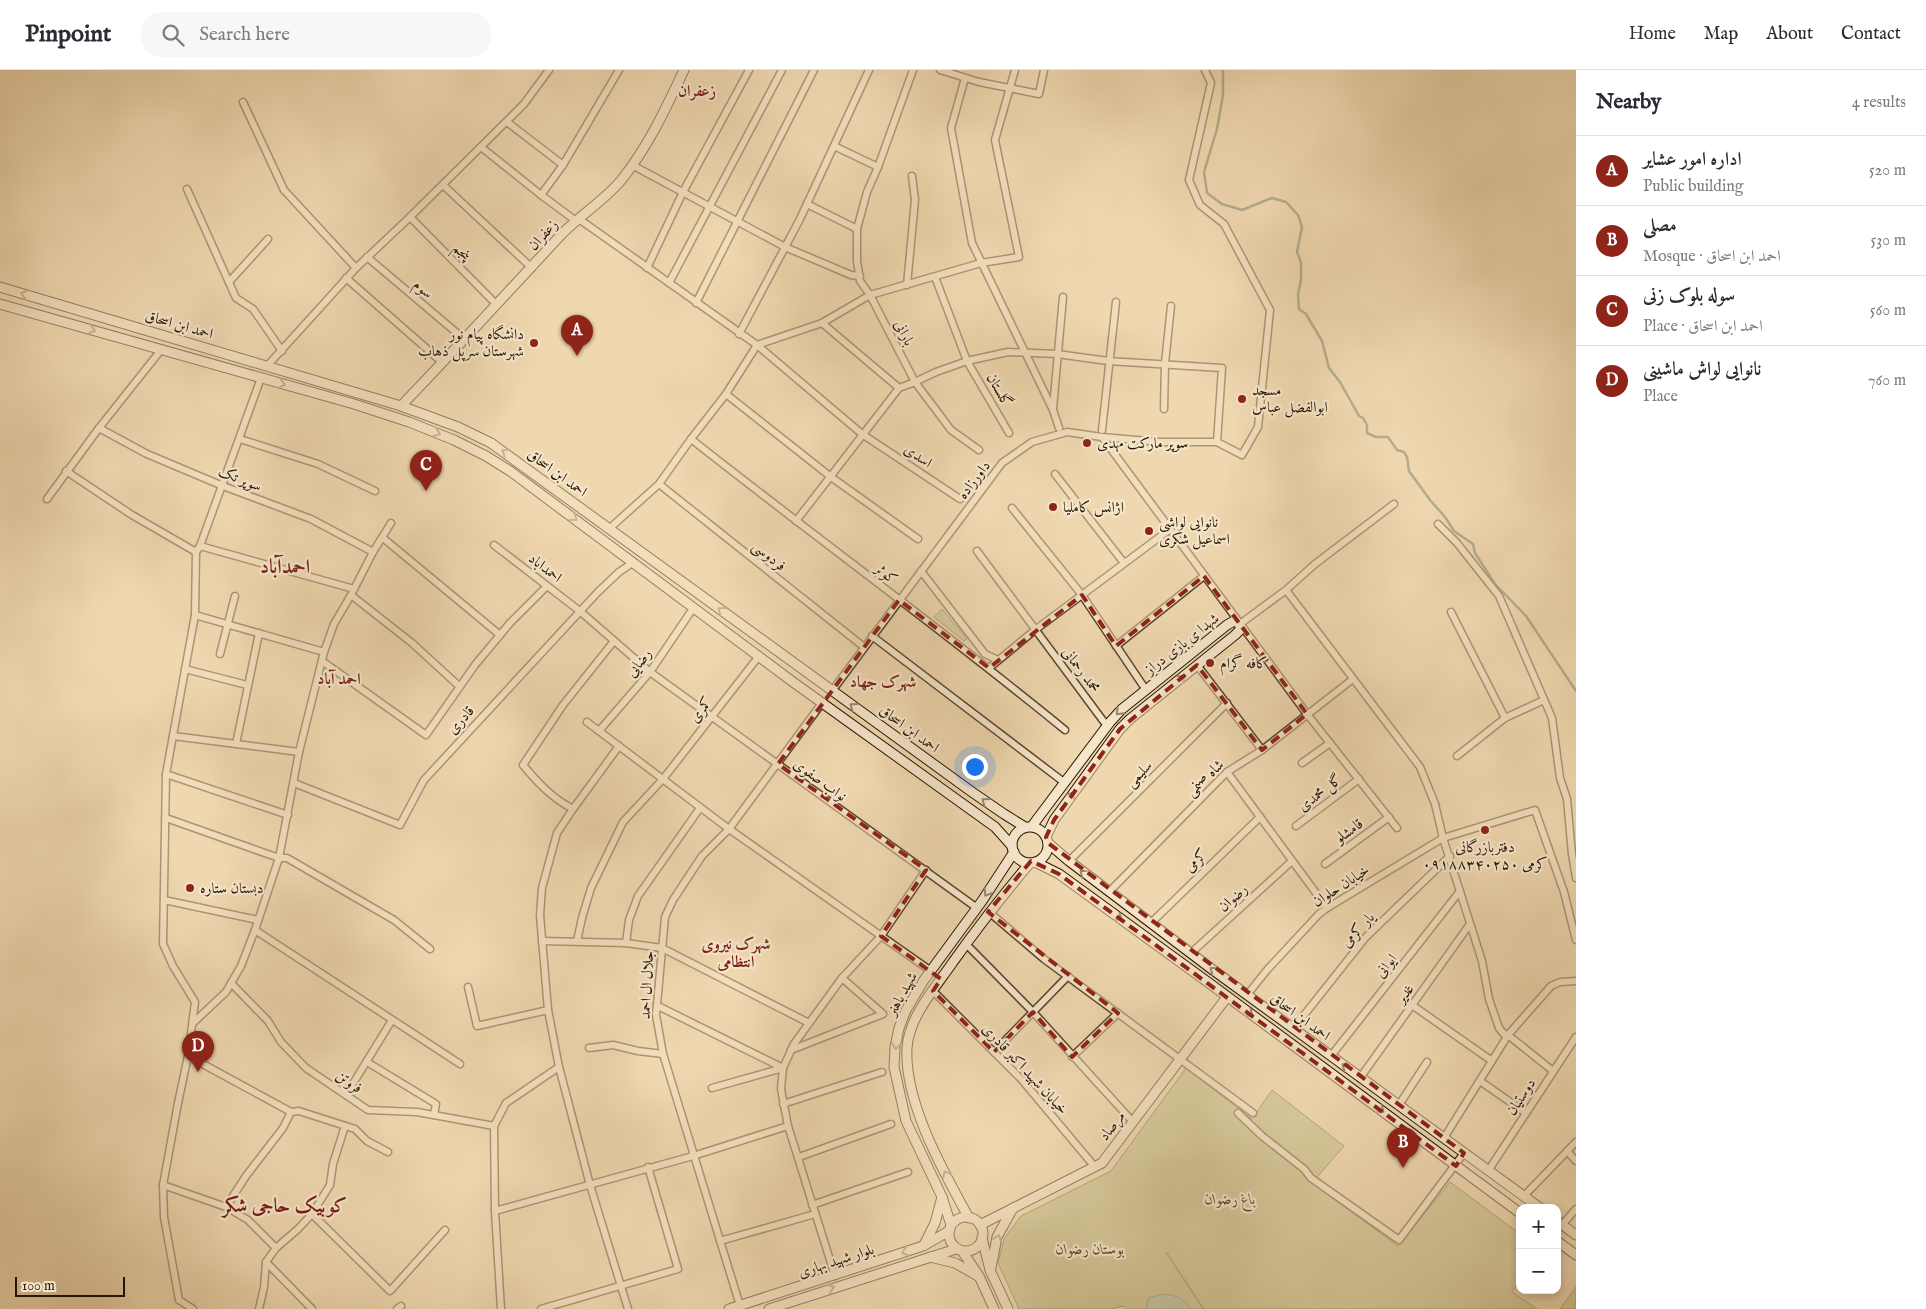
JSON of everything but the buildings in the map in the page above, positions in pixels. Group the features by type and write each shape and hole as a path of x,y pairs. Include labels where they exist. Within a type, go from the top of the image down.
{"main road":[{"name":"زعفران","path":"401,406 560,236 622,180 652,135 684,70"},
{"name":"احمد ابن اسحاق","path":"0,287 401,406 458,427 491,443 1004,814 1029,827"},
{"path":"45,317 49,301"},
{"name":"احمد ابن اسحاق","path":"0,304 354,404 409,422 454,440 486,456 510,471 822,702 995,827 1013,849"},
{"path":"611,546 616,546 619,543 619,535"},
{"path":"634,562 632,559 636,551 643,553"},
{"name":"شهدا ی بازی دراز","path":"1029,827 1122,709 1227,625 1234,621 1240,624 1240,630 1235,635 1120,729 1054,820 1047,840"},
{"path":"1029,827 1043,832 1047,840 1046,853 1039,860 1032,863 1020,860 1013,849 1015,834 1029,827"},
{"name":"احمد ابن اسحاق","path":"1047,840 1069,862 1109,892 1360,1078 1535,1204"},
{"name":"شهید باهنر","path":"950,1228 942,1197 906,1121 894,1066 894,1047 906,1010 921,985 977,908 1013,849"},
{"name":"احمد ابن اسحاق","path":"1032,863 1059,874 1228,996 1516,1210"},
{"name":"شهید باهنر","path":"969,1218 918,1115 907,1064 907,1046 911,1030 944,975 989,912 1032,863"},
{"path":"933,968 944,975"},
{"path":"921,985 928,985 933,992"},
{"name":"مرصاد","path":"980,1225 1102,1163 1228,996"},
{"path":"923,1246 935,1222 942,1197"},
{"path":"990,1270 996,1237 1013,1208"},
{"path":"994,1309 979,1276 950,1241 950,1228 959,1218 969,1218 980,1225 990,1270 1008,1309"},
{"path":"1561,1224 1576,1235"},
{"name":"بلوار شهید بهاری","path":"729,1309 923,1246 950,1228"},
{"path":"959,1250 972,1250 977,1247 982,1238"},
{"path":"1561,1244 1576,1255"},
{"name":"بلوار شهید بهاری","path":"769,1309 927,1257 959,1250"},
{"path":"927,1257 955,1263 979,1276"}],"street":[{"path":"268,366 346,278 507,122 524,104 549,70"},
{"path":"648,268 683,192 749,70"},
{"path":"669,283 782,70"},
{"path":"696,303 814,70"},
{"path":"739,334 807,204 868,70"},
{"path":"632,165 785,248 850,275 860,276 857,261 857,229 867,192 913,70"},
{"path":"940,70 958,73 965,78 1039,94 1044,70"},
{"path":"610,528 659,484 726,394 757,345 822,323 870,295 981,263 1019,257 995,140 1015,70"},
{"path":"796,521 898,388 967,361 1008,352 1057,354 1108,361 1222,368 1217,442 1242,456 1258,427 1270,310 1224,224 1200,204 1189,180 1211,83 1205,70"},
{"path":"541,195 563,165 617,71"},
{"path":"965,78 951,128 972,243 1053,410 1059,428"},
{"path":"244,102 284,190 356,268"},
{"path":"507,122 563,165"},
{"path":"834,146 878,167"},
{"name":"اسدی","path":"481,147 541,195 757,345 862,434 960,499"},
{"path":"907,285 914,200 912,176"},
{"path":"443,186 532,268"},
{"path":"187,189 236,298 253,309 282,351"},
{"path":"807,204 857,229"},
{"name":"پنجم","path":"410,217 496,304"},
{"path":"229,282 268,239"},
{"name":"سوم","path":"367,257 464,339"},
{"name":"بارانی","path":"860,276 860,281 870,295 915,382 951,430 979,450"},
{"name":"گلستان","path":"935,277 967,361 1009,433"},
{"path":"346,278 443,363"},
{"path":"1053,410 1063,297"},
{"path":"1102,430 1108,361 1116,302"},
{"path":"1164,409 1165,363 1171,306"},
{"path":"822,323 898,388"},
{"path":"48,499 66,471 161,350"},
{"path":"193,1309 179,1300 164,1217 163,1185 188,1056 194,1002 173,966 163,944 166,774 195,615 196,552 223,486 261,378"},
{"path":"726,394 831,477 918,539"},
{"name":"سوپر تک","path":"99,428 147,454 223,486 311,519 373,552"},
{"name":"داورزاده","path":"832,691 1002,464 1032,442 1067,432 1160,442 1217,442"},
{"path":"1102,437 1307,714 1397,828"},
{"path":"240,439 318,464 375,491"},
{"name":"کوثر","path":"691,439 989,668 1065,730"},
{"path":"66,471 132,515 196,552"},
{"path":"1055,474 1124,563"},
{"name":"فردوسی","path":"659,484 864,647"},
{"path":"1240,624 1394,504"},
{"path":"1012,508 1082,595 1146,690"},
{"path":"193,1023 226,992 241,966 279,858 299,752 324,652 334,624 391,523"},
{"path":"1438,524 1499,596 1552,718 1560,778 1567,799 1576,878"},
{"path":"989,668 1034,630 1169,530"},
{"path":"383,538 500,635"},
{"name":"احمداباد","path":"494,545 581,612 614,641"},
{"path":"200,546 352,592 459,686"},
{"name":"محمد رحمانی","path":"977,551 1107,726"},
{"name":"قادری","path":"294,783 400,825 424,780 598,592 619,572 634,562"},
{"path":"921,571 985,654 998,660"},
{"path":"1116,646 1204,576"},
{"path":"322,660 426,735 459,686 500,635 547,586"},
{"path":"1286,590 1420,767 1435,804 1443,838 1482,962 1489,998 1499,1028 1553,1072"},
{"path":"220,654 235,596"},
{"name":"رضایی","path":"598,731 650,672 694,607"},
{"path":"1451,612 1505,718"},
{"path":"195,615 324,652"},
{"path":"236,744 259,633"},
{"path":"872,636 1065,783"},
{"path":"573,809 560,803 541,787 523,765 563,705 614,641"},
{"name":"نواب صفوی","path":"614,641 650,672 977,908"},
{"name":"کمری","path":"577,941 591,888 623,822 663,779 760,656"},
{"path":"1198,665 1262,750"},
{"path":"186,668 248,685"},
{"name":"شاه صنمی","path":"1109,892 1227,772 1262,750 1353,679"},
{"path":"1457,756 1505,718 1544,700"},
{"name":"جلال ال احمد","path":"740,1307 663,1054 656,1015 665,918 673,900 702,856 729,829 822,702"},
{"name":"سلیمی","path":"1069,862 1227,704"},
{"path":"587,722 729,829 881,936 933,968"},
{"path":"173,736 299,752"},
{"path":"1302,763 1330,743"},
{"path":"619,746 558,833 542,888 540,915 548,1010 559,1066 590,1185 628,1309"},
{"path":"1227,772 1327,908"},
{"path":"166,774 288,815"},
{"name":"گل محمدی","path":"1296,826 1359,779"},
{"path":"626,943 630,920 638,896 700,808"},
{"name":"خیابان حلوان","path":"1247,995 1267,970 1319,914 1327,908 1443,838 1534,810 1564,892 1576,940"},
{"name":"قامشلو","path":"1325,864 1389,817"},
{"path":"166,818 279,858 287,858 394,920 430,949"},
{"name":"کرمی","path":"1151,923 1260,818"},
{"name":"یار کرمی","path":"1294,1028 1366,937 1450,856"},
{"name":"رضوان","path":"1191,953 1292,861"},
{"path":"834,1276 788,1126 781,1089 783,1068 791,1050 809,1023 842,978 881,936 926,870"},
{"name":"ایوانی","path":"1330,1056 1460,891"},
{"path":"164,900 258,920"},
{"path":"989,912 1068,976 1253,1113"},
{"name":"غدیر","path":"1360,1078 1470,924"},
{"path":"255,930 460,1064"},
{"path":"542,941 626,943 662,948 809,1023"},
{"path":"966,944 1033,1012 1133,1122"},
{"path":"994,1052 1068,976"},
{"path":"791,1050 883,1014 842,978"},
{"path":"1444,1138 1508,1035 1551,986 1560,982 1576,981"},
{"name":"فروتن","path":"231,983 268,1021 281,1042 306,1068 368,1110 408,1111 494,1126"},
{"path":"468,987 477,1026 548,1010"},
{"name":"خیابان شهید اکبر قادری","path":"933,992 1022,1080 1095,1167"},
{"path":"1412,1005 1492,1061"},
{"path":"658,1006 783,1068"},
{"path":"1072,1057 1118,1014"},
{"path":"346,1095 392,1020"},
{"name":"دوستیان","path":"1488,1171 1576,1038"},
{"path":"589,1048 613,1045 663,1054"},
{"path":"188,1056 291,1112 299,1111 355,1129 367,1141 388,1152"},
{"path":"366,1062 436,1104 434,1115"},
{"path":"1399,1105 1427,1062"},
{"path":"502,1309 494,1211 494,1126 506,1103 559,1066"},
{"path":"712,1088 783,1068"},
{"path":"783,1104 882,1072"},
{"path":"1480,1081 1526,1113"},
{"path":"226,1208 246,1176 283,1128 291,1112"},
{"path":"1238,1113 1262,1136 1304,1169 1311,1178 1399,1240 1464,1153"},
{"path":"799,1157 891,1124"},
{"path":"259,1309 264,1288 266,1262 276,1248 312,1214 330,1185 333,1164 344,1126"},
{"path":"494,1211 693,1156 788,1126"},
{"path":"1524,1196 1576,1142"},
{"path":"1567,1151 1576,1161"},
{"path":"541,1309 678,1269 648,1167"},
{"path":"812,1205 908,1172"},
{"path":"163,1185 226,1208 248,1220 276,1248"},
{"path":"1561,1222 1576,1209"},
{"path":"312,1214 390,1291 445,1230"},
{"path":"720,1241 815,1214"},
{"path":"266,1262 312,1309"}],"highlighted area":[{"path":"1204,576 1307,714 1262,750 1197,665 1120,729 1054,820 1046,837 1048,843 1464,1153 1456,1166 1059,874 1031,861 988,912 1118,1013 1072,1057 1033,1012 994,1052 933,991 941,979 881,936 926,870 778,764 899,600 989,668 1082,595 1116,646"}],"green space":[{"path":"942,609 967,639 964,641 934,617"},
{"name":"باغ رضوان","path":"1186,1068 1252,1119 1272,1090 1344,1146 1312,1183 1398,1246 1450,1182 1516,1231 1516,1286 1512,1292 1537,1309 1204,1309 1166,1252 1203,1309 1127,1309 1123,1306 1112,1309 1019,1309 998,1263 1004,1239 1021,1216 1111,1171"},
{"path":"1576,1287 1576,1309 1560,1309"}],"shaded area":[{"path":"1164,1294 1179,1298 1191,1309 1146,1309 1148,1298"}],"waterway":[{"path":"1223,70 1223,95 1217,129 1204,172 1207,193 1222,204 1242,210 1272,198 1286,202 1298,215 1302,227 1297,252 1301,262 1301,280 1298,294 1299,309 1306,314 1322,341 1329,368 1340,382 1359,416 1363,418 1367,425 1367,433 1376,437 1388,437 1397,450 1404,452 1407,457 1409,471 1454,531 1473,544 1475,553 1495,584 1526,616 1576,691"}],"place":[{"name":"دانشگاه پیام نور شهرستان سرپل ذهاب","path":"534,343"},
{"name":"اداره امور عشایر","path":"577,356"},
{"name":"مسجد ابوالفضل عباس","path":"1242,399"},
{"name":"سوپر مارکت مهدی","path":"1087,443"},
{"name":"سوله بلوک زنی","path":"426,491"},
{"name":"اژانس کاملیا","path":"1053,507"},
{"name":"نانوایی لواشی اسماعیل شکری","path":"1149,531"},
{"name":"کافه گرام","path":"1210,663"},
{"name":"دفتربازرگانی کرمی ۰۹۱۸۸۳۴۰۲۵۰","path":"1485,830"},
{"name":"دبستان ستاره","path":"190,888"},
{"name":"نانوایی لواش ماشینی","path":"198,1072"},
{"name":"مصلی","path":"1403,1168"}],"district":[{"name":"زعفران","path":"697,92"},
{"name":"احمدآباد","path":"285,567"},
{"name":"احمد آباد","path":"339,680"},
{"name":"شهرک جهاد","path":"883,683"},
{"name":"شهرک نیروی انتظامی","path":"736,954"},
{"name":"کوبیک حاجی شکر","path":"285,1206"}],"park label":[{"name":"بوستان رضوان","path":"1090,1249"}]}
